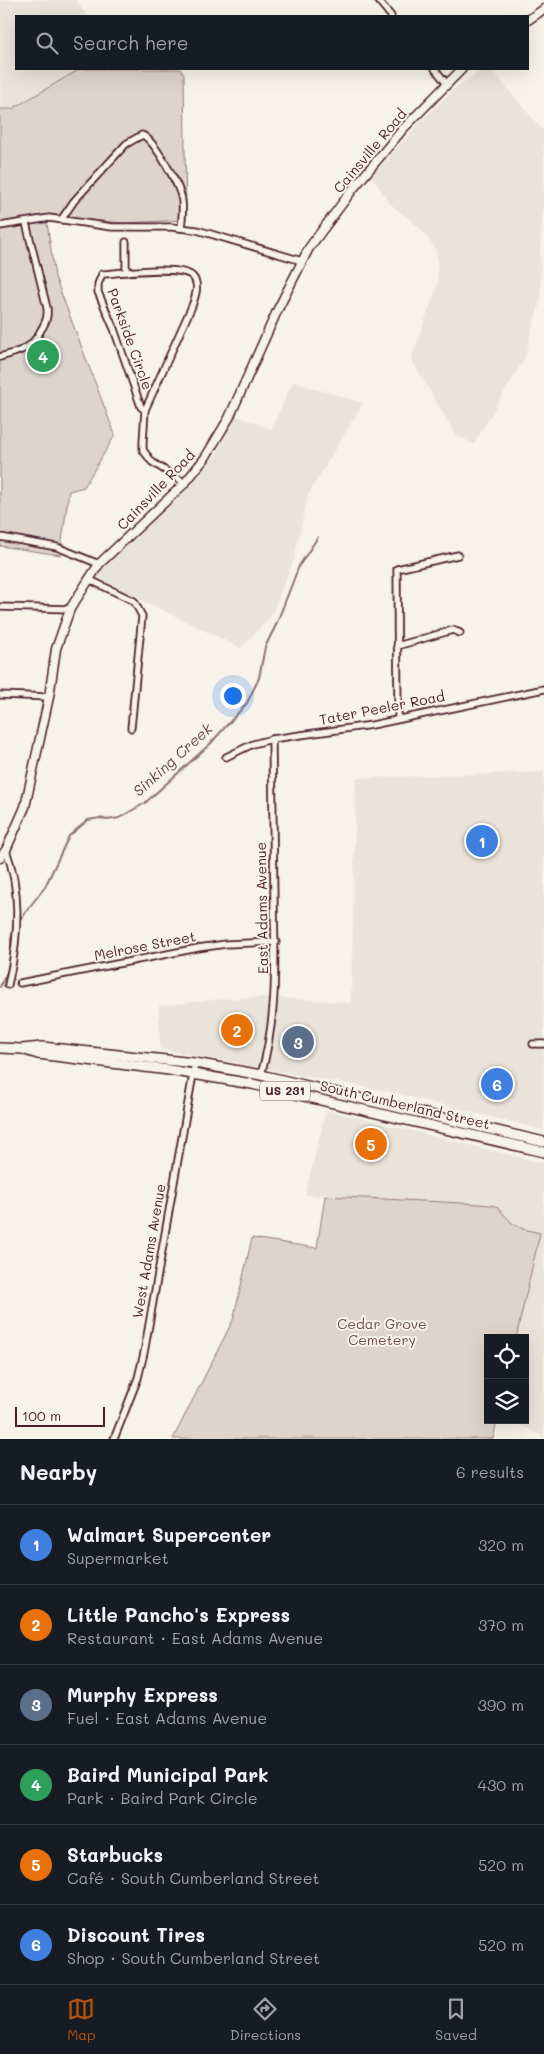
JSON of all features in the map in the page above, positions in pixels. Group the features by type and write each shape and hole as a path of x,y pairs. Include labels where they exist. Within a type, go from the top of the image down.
{"main road":[{"path":"529,19 544,8"},
{"name":"Cainsville Road","path":"0,858 6,850 25,807 49,698 56,649 70,609 99,564 185,483 205,458 229,418 278,309 302,261 353,189 403,129 461,70"},
{"name":"South Cumberland Street","path":"0,1049 42,1047 86,1050 195,1063 261,1075 544,1142"},
{"name":"South Cumberland Street","path":"22,1049 38,1054 193,1074 252,1084 544,1152"}],"street":[{"path":"378,0 391,15"},
{"path":"435,70 447,84"},
{"path":"61,220 74,201 126,144 142,135 147,136 153,143 179,192 182,200 181,228"},
{"path":"0,226 49,218 112,227 181,228 197,230 302,261"},
{"path":"0,357 22,350 35,342 48,318 26,223"},
{"path":"126,242 126,272"},
{"name":"Parkside Circle","path":"145,410 141,407 114,329 98,292 98,284 102,274 149,270 187,271 194,278 197,291 145,410 144,450 152,462 185,483"},
{"path":"0,537 57,547 99,564"},
{"path":"398,719 397,568 458,555"},
{"path":"88,579 134,601 142,616 132,728"},
{"path":"0,607 70,609"},
{"path":"397,646 453,630 460,633"},
{"name":"Tater Peeler Road","path":"226,757 253,744 272,739 341,731 544,689"},
{"path":"0,695 49,698"},
{"name":"East Adams Avenue","path":"261,1075 273,1020 276,942 272,739"},
{"path":"6,850 13,869 16,901 14,960 8,984"},
{"name":"Melrose Street","path":"20,983 198,948 226,944 276,942"},
{"path":"533,1044 544,1044"},
{"name":"West Adams Avenue","path":"114,1439 138,1378 144,1353 195,1063"}],"shaded area":[{"path":"0,0 76,0 86,15 15,15 15,70 78,70 12,109 0,109"},
{"path":"481,70 492,70 544,132 544,193 540,252 541,299 526,355 474,444 456,435 411,359 438,283 437,251 420,228 389,203 372,176 421,121 452,91"},
{"path":"293,382 363,403 308,495 294,559 271,616 241,648 93,577 190,487 217,453 235,415 271,429"},
{"path":"544,772 544,1130 385,1091 160,1049 159,1006 222,999 268,997 351,1003 356,778"},
{"path":"326,1110 544,1163 544,1437 518,1424 529,1424 529,1334 517,1334 540,1233 523,1229 512,1223 496,1206 305,1195"}],"green space":[{"path":"78,70 181,70 184,74 186,220 123,223 46,216 55,277 115,435 84,487 69,491 60,555 0,546 0,109 12,109"},
{"name":"Cedar Grove Cemetery","path":"325,1196 496,1206 512,1223 523,1229 540,1233 517,1334 484,1334 484,1424 496,1424 493,1439 173,1439 233,1320 252,1238 317,1248"}],"waterway":[{"name":"Sinking Creek","path":"18,922 45,887 69,836 88,820 119,818 145,803 210,744 247,703 259,678 265,647 276,625 299,566 318,537"},
{"name":"Sinking Creek","path":"11,953 11,939 14,930"},
{"name":"Sinking Creek","path":"0,987 8,970 10,957"}],"place":[{"name":"Baird Municipal Park","path":"43,356"},
{"name":"Walmart Supercenter","path":"482,841"},
{"name":"Little Pancho's Express","path":"237,1030"},
{"name":"Murphy Express","path":"298,1042"},
{"name":"Discount Tires","path":"497,1084"},
{"name":"Starbucks","path":"371,1144"}]}
